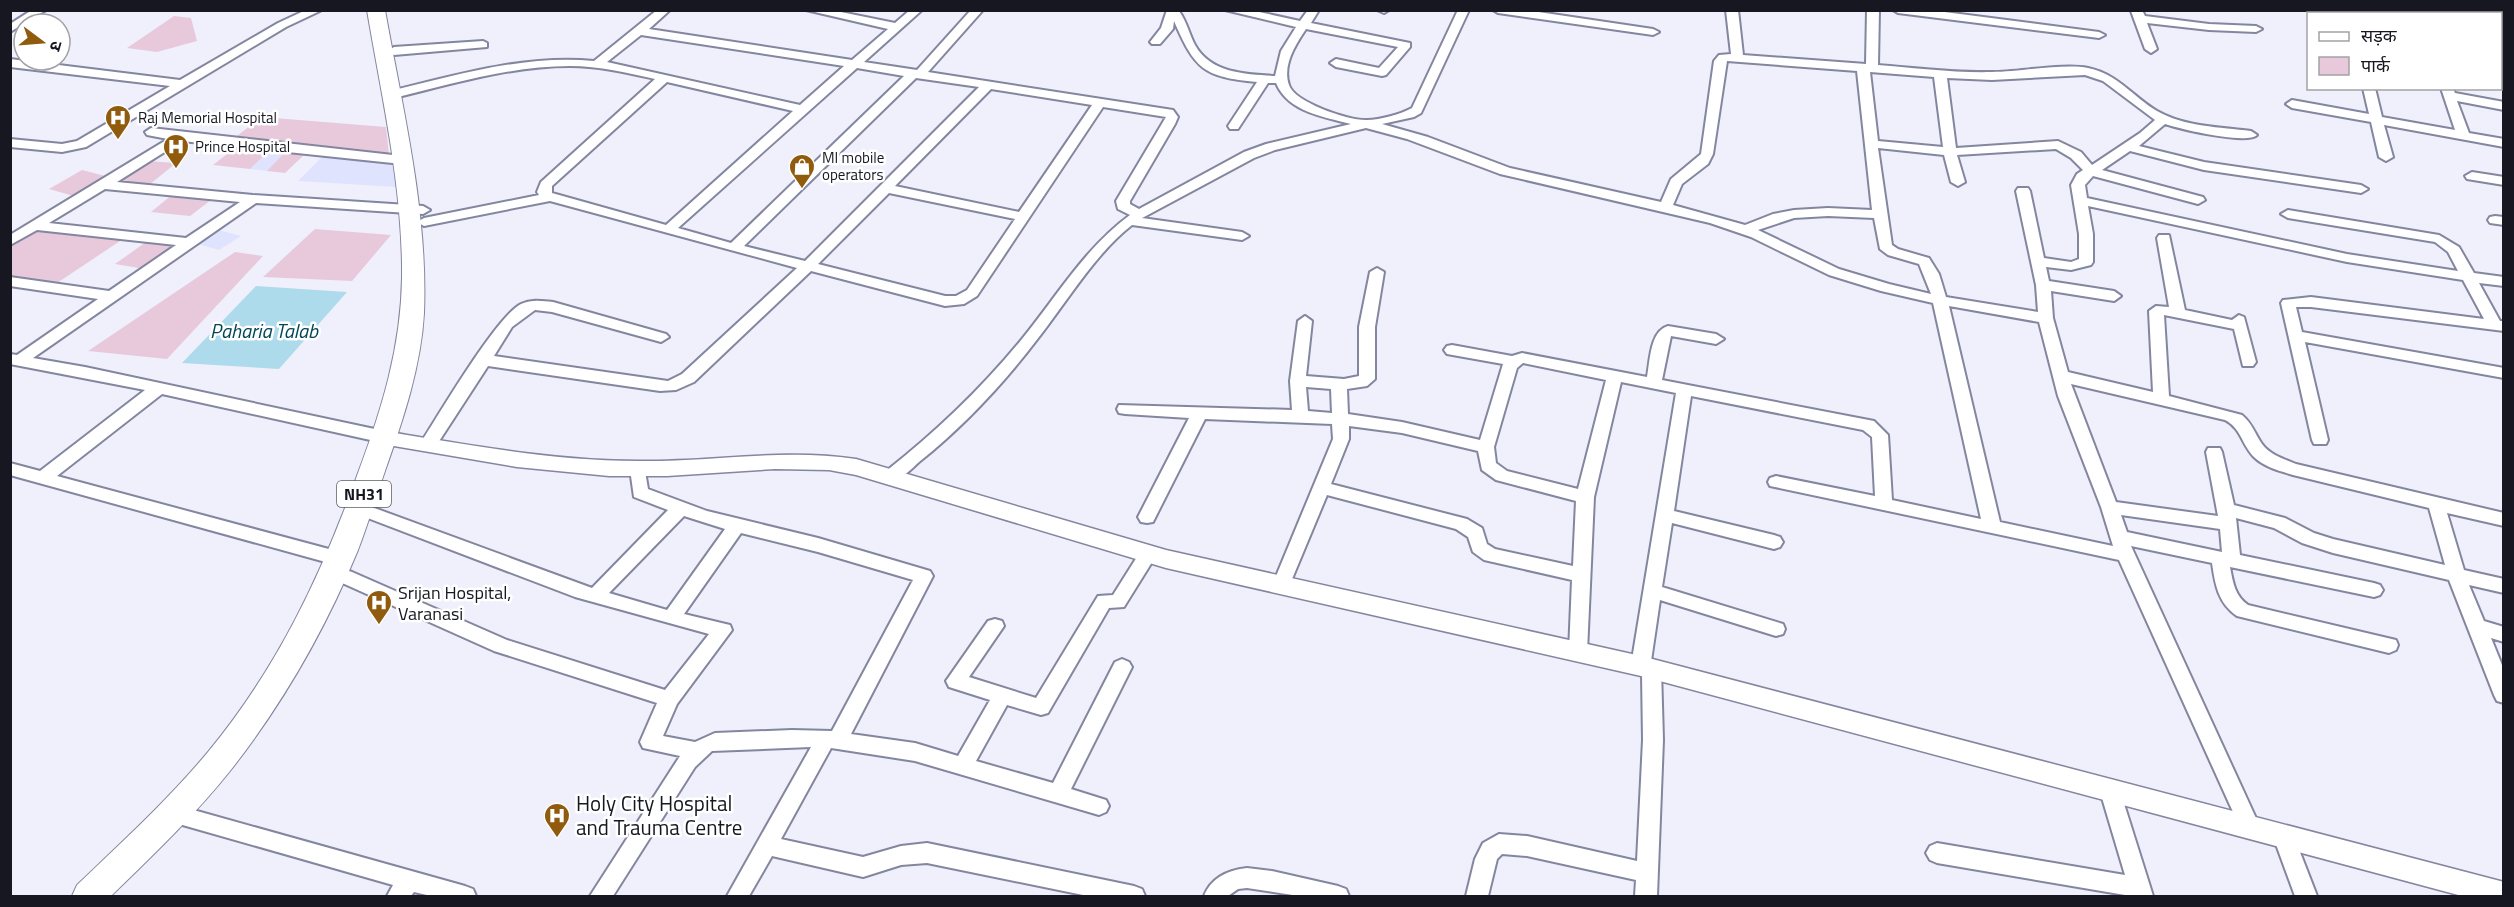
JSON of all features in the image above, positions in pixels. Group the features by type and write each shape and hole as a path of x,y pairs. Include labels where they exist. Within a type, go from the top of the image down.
{"highway":[{"name":"NH31","path":"109,897 178,815 265,699 343,568 371,513 390,438 404,368 412,317 418,214 395,94 375,10"},
{"name":"NH31","path":"385,10 394,51 395,94 402,160 418,214"},
{"name":"NH31","path":"343,568 390,438"},
{"name":"NH31","path":"89,897 178,815"}],"main road":[{"path":"390,438 554,464 638,469 802,459 827,461 891,476 1148,554 1646,667 2504,895"}],"street":[{"path":"10,29 41,10"},
{"path":"10,143 62,148 81,144 282,25 316,10"},
{"path":"598,64 665,10"},
{"path":"811,10 841,13 898,27"},
{"path":"668,230 802,109 917,10"},
{"path":"734,248 916,75 978,10"},
{"path":"1230,10 1406,45 1382,72 1336,63"},
{"path":"1314,10 1283,59 1280,80 1288,95 1295,101 1313,109 1412,136 1469,160 1505,171 1665,208 1746,230 1833,272 1940,301 2046,318"},
{"path":"891,476 939,438 973,405 1027,343 1096,252 1119,229 1249,155 1271,147 1410,114 1417,110 1464,10"},
{"path":"1498,10 1618,23 1653,32"},
{"path":"1732,10 1737,58"},
{"path":"1872,10 1867,67 1879,214 1888,249 1919,258 1926,263 1940,301 1992,527"},
{"path":"1898,10 2099,35"},
{"path":"1156,42 1167,29 1172,11 1180,22 1190,47 1209,67 1232,75 1280,80"},
{"path":"2151,49 2139,15 2256,29"},
{"path":"640,30 916,75 1162,111 1172,117 1123,201 1123,206 1135,218 1242,236"},
{"path":"394,51 483,45"},
{"path":"1665,208 1676,182 1703,161 1707,154 1720,61 1723,58 1867,67 1940,75 1992,76 2085,71 2098,73 2111,80 2142,107 2163,119 2251,135"},
{"path":"395,94 522,65 571,62 598,64 665,77 802,109"},
{"path":"10,63 182,84"},
{"path":"1940,75 1950,152 1958,182"},
{"path":"550,197 544,192 546,185 665,77"},
{"path":"1234,126 1265,79"},
{"path":"483,360 644,384 670,386 688,378 808,266 988,85"},
{"path":"2370,90 2386,157"},
{"path":"2448,92 2463,135"},
{"path":"2448,92 2504,106"},
{"path":"103,185 418,214 550,197 734,248 945,301 959,301 972,293 1100,102"},
{"path":"2292,104 2504,143"},
{"path":"2038,261 2071,266 2086,262 2086,234 2078,185 2082,177 2145,136 2163,119"},
{"path":"151,132 402,160"},
{"path":"10,241 180,137"},
{"path":"1873,144 1950,152 2058,145 2076,155 2091,171 2198,200"},
{"path":"2128,147 2204,166 2361,189"},
{"path":"2472,176 2504,181"},
{"path":"886,188 1024,217"},
{"path":"2023,191 2043,285 2046,318 2066,396 2110,507 2125,555 2250,827"},
{"path":"14,360 253,199"},
{"path":"2079,200 2347,258 2504,282"},
{"path":"1746,230 1767,218 1790,214 1819,212 1879,214"},
{"path":"2288,214 2439,239 2454,250 2499,325"},
{"path":"34,226 189,242"},
{"path":"2164,238 2178,313"},
{"path":"1298,381 1339,384 1362,383 1367,379 1367,327 1377,272"},
{"path":"10,281 112,296"},
{"path":"2043,285 2114,296"},
{"path":"2320,440 2287,307 2288,303 2294,301 2499,325"},
{"path":"428,445 507,324 525,308 534,305 554,307 661,337"},
{"path":"2161,399 2156,311 2240,323 2248,362"},
{"path":"1299,416 1298,381 1305,321"},
{"path":"1653,384 1664,334 1676,331 1716,339"},
{"path":"2294,335 2504,373"},
{"path":"1452,350 1512,361 1522,358 1868,425 1880,435 1884,503"},
{"path":"14,360 159,388 390,438"},
{"path":"1512,361 1486,447 1485,459 1488,466 1502,476 1585,497"},
{"path":"1578,652 1585,497 1615,376"},
{"path":"2061,376 2239,420 2246,425 2257,449 2278,464 2504,520"},
{"path":"1281,586 1341,439 1339,384"},
{"path":"43,478 159,388"},
{"path":"1646,897 1653,740 1646,667 1653,591 1684,391"},
{"path":"1125,409 1299,416 1341,420 1403,428 1486,447"},
{"path":"1147,517 1200,413"},
{"path":"2214,452 2227,517 2227,595 2235,607 2256,615 2389,645"},
{"path":"10,469 343,568 501,646 669,699"},
{"path":"638,469 640,493 704,518 818,545 924,576 832,740 767,845 738,897"},
{"path":"1776,482 2125,555"},
{"path":"1322,488 1469,528 1476,533 1479,547 1490,555 1582,575"},
{"path":"2436,503 2456,574 2504,695"},
{"path":"2110,507 2279,523 2308,538 2333,546 2504,585"},
{"path":"595,596 681,508"},
{"path":"371,513 595,596 723,630 669,699 650,742 696,752"},
{"path":"1664,515 1774,542"},
{"path":"671,618 737,525"},
{"path":"2120,537 2374,590"},
{"path":"995,626 956,681 1041,707 1104,601 1118,602 1148,554"},
{"path":"1653,591 1776,629"},
{"path":"2478,626 2504,635"},
{"path":"1058,794 1122,667"},
{"path":"963,766 1002,696"},
{"path":"601,897 677,777 696,752 715,741 732,739 832,740 915,752 1099,807"},
{"path":"1937,853 2140,892 2110,791"},
{"path":"178,815 404,888 465,897"},
{"path":"2284,836 2306,897"},
{"path":"1477,897 1486,859 1490,850 1499,844 1527,846 1648,873"},
{"path":"767,845 863,867 876,865 898,855 927,853 1134,897"},
{"path":"1215,897 1226,884 1235,879 1244,878 1268,881 1338,897"}],"shaded area":[{"path":"270,150 285,152 267,171 250,169"},
{"path":"323,156 394,164 396,187 298,181"},
{"path":"215,229 241,236 219,250 194,243"}],"green space":[{"path":"174,16 191,18 197,41 157,52 127,48"},
{"path":"274,118 386,127 389,155 233,139 255,122 267,123"},
{"path":"236,147 270,150 250,169 213,165"},
{"path":"285,152 305,154 285,173 267,171"},
{"path":"147,161 176,163 149,185 115,182"},
{"path":"82,170 109,177 77,197 49,189"},
{"path":"173,194 215,197 190,216 151,212"},
{"path":"315,229 391,235 352,281 263,277"},
{"path":"35,230 123,239 54,285 11,278 11,245"},
{"path":"146,242 180,245 145,269 115,264"},
{"path":"235,252 263,256 167,359 88,351"}],"water":[{"name":"Paharia Talab","path":"256,286 347,292 279,369 182,363"}],"place":[{"name":"Raj Memorial Hospital","path":"118,141"},
{"name":"Prince Hospital","path":"176,170"},
{"name":"MI mobile operators","path":"802,190"},
{"name":"Srijan Hospital, Varanasi","path":"379,626"},
{"name":"Holy City Hospital and Trauma Centre","path":"557,839"}]}
